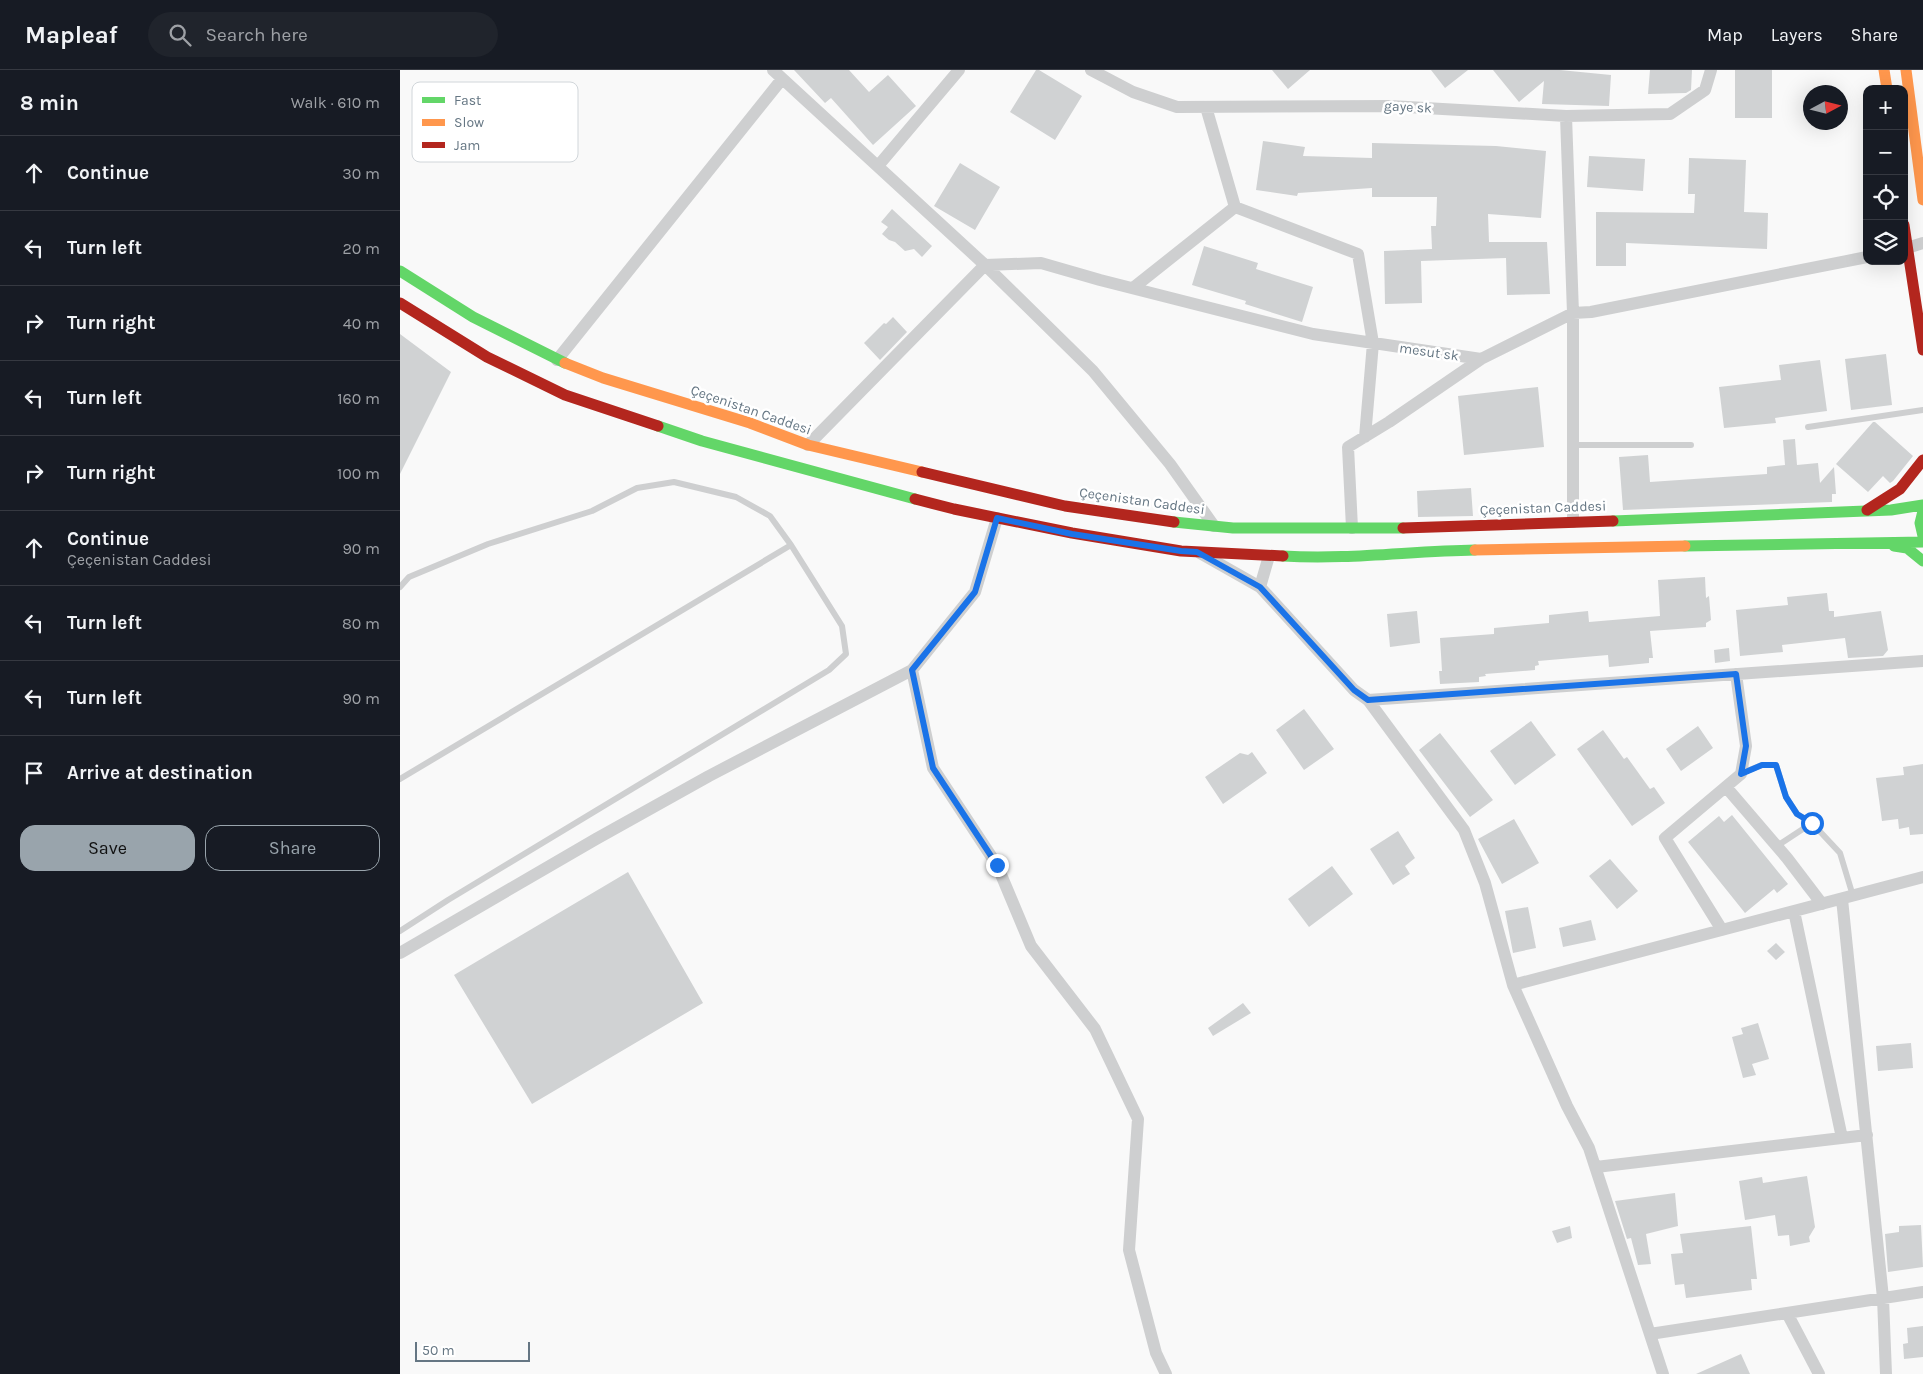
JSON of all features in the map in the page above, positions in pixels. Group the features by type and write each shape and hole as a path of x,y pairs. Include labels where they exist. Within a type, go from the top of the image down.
{"main road":[{"path":"1884,70 1886,85"},
{"path":"1906,70 1923,200"},
{"path":"1908,260 1923,350"},
{"name":"Çeçenistan Caddesi","path":"400,271 473,317 557,360 603,378 750,423 808,445 1065,506 1154,520 1233,528 1427,528 1891,510 1923,505"},
{"path":"400,303 486,357 565,395 702,441 868,487 1072,534 1181,551 1269,556 1352,557 1431,551 1923,542"},
{"path":"1865,511 1900,489 1923,460"},
{"path":"1923,511 1920,523 1923,536"},
{"path":"1882,544 1907,548 1923,561"}],"street":[{"path":"878,166 959,70"},
{"name":"gaye sk","path":"1093,70 1133,92 1177,107 1390,106 1566,116 1670,114 1705,90 1711,70"},
{"path":"557,360 778,75 985,265 1094,371 1170,464 1214,526"},
{"path":"1206,107 1235,207"},
{"path":"1566,116 1572,314 1573,522"},
{"path":"1133,288 1235,207"},
{"path":"1235,207 1358,254 1373,343 1365,437"},
{"path":"1908,247 1923,243"},
{"path":"1352,528 1348,447 1481,359 1572,314 1591,312 1863,258"},
{"name":"mesut sk","path":"985,265 1041,262 1133,288 1313,334 1481,359"},
{"path":"808,445 985,265"},
{"path":"400,953 613,829 912,670 975,592 997,518"},
{"path":"1197,552 1260,587 1354,690 1368,700 1464,830 1486,883 1514,985 1596,1167 1663,1374"},
{"path":"1260,587 1269,556"},
{"path":"1368,700 1923,661"},
{"path":"912,670 933,768 997,865 1031,946 1095,1029 1138,1120 1129,1250 1156,1353 1166,1374"},
{"path":"1722,930 1665,838 1741,774 1746,746 1736,674"},
{"path":"1726,786 1777,846 1822,904"},
{"path":"1514,985 1923,877"},
{"path":"1847,897 1883,1298 1886,1374"},
{"path":"1794,911 1842,1138"},
{"path":"1596,1167 1867,1135"},
{"path":"1650,1334 1923,1292"},
{"path":"1787,1313 1820,1374"}],"lane":[{"path":"1808,427 1923,410"},
{"path":"1573,445 1691,445"},
{"path":"400,587 409,577 488,544 592,511 636,488 674,482 736,497 770,516 791,545 842,626 846,654 829,670 448,900 400,932"},
{"path":"400,778 791,545"},
{"path":"1741,774 1762,765 1776,765 1786,797 1797,814 1812,823 1840,853 1847,897"},
{"path":"1777,846 1812,823"}],"building":[{"path":"794,70 849,70 869,92 888,75 916,106 873,145 831,98 825,103"},
{"path":"1036,70 1082,96 1055,140 1010,112"},
{"path":"1272,70 1310,70 1288,89"},
{"path":"1431,70 1468,70 1445,88"},
{"path":"1493,70 1560,70 1611,75 1609,106 1542,104 1544,81 1519,102"},
{"path":"1650,70 1692,70 1691,90 1686,93 1648,94"},
{"path":"1735,70 1772,70 1772,118 1735,118"},
{"path":"1263,141 1305,147 1303,156 1372,158 1372,143 1496,146 1546,151 1541,218 1488,214 1489,242 1547,242 1550,294 1507,295 1506,258 1421,261 1422,303 1385,304 1384,251 1432,249 1431,226 1436,226 1437,197 1372,197 1372,188 1298,193 1297,196 1256,190"},
{"path":"1589,156 1645,159 1643,191 1587,187"},
{"path":"1689,158 1746,160 1744,212 1768,213 1767,249 1626,243 1626,266 1596,266 1596,212 1694,213 1695,194 1688,194"},
{"path":"960,163 1000,187 975,230 934,206"},
{"path":"892,209 932,246 922,257 914,249 905,251 882,234 888,227 881,222"},
{"path":"1204,246 1258,263 1256,269 1313,287 1302,322 1245,304 1246,301 1192,285"},
{"path":"893,317 907,332 880,360 864,343 884,323 886,324"},
{"path":"400,334 451,372 400,474"},
{"path":"1886,354 1892,405 1851,410 1845,359"},
{"path":"1820,360 1827,411 1775,418 1776,423 1724,428 1719,387 1781,380 1779,365"},
{"path":"1538,387 1544,447 1464,455 1458,396"},
{"path":"1873,422 1913,456 1893,481 1890,483 1883,476 1868,492 1836,464"},
{"path":"1795,439 1797,465 1818,463 1820,483 1834,467 1836,494 1832,494 1832,502 1623,510 1619,457 1648,455 1650,482 1767,474 1767,467 1785,465 1783,440"},
{"path":"1471,488 1473,516 1418,517 1417,491"},
{"path":"1705,577 1706,598 1709,596 1711,620 1706,623 1706,627 1650,631 1653,658 1649,658 1649,663 1609,667 1608,655 1538,661 1539,665 1535,666 1535,670 1485,674 1486,676 1479,677 1479,682 1440,684 1439,671 1442,671 1440,638 1494,634 1494,628 1549,623 1549,615 1588,611 1589,622 1660,616 1658,580"},
{"path":"1827,593 1829,611 1834,611 1834,617 1881,611 1888,650 1883,656 1848,658 1845,638 1782,645 1783,652 1740,656 1736,610 1788,605 1787,597"},
{"path":"1417,611 1420,643 1390,647 1387,614"},
{"path":"1729,648 1730,661 1715,663 1714,650"},
{"path":"1304,709 1334,749 1304,770 1276,730"},
{"path":"1531,721 1556,755 1515,785 1490,751"},
{"path":"1698,726 1713,748 1681,771 1666,749"},
{"path":"1603,730 1624,759 1627,757 1650,789 1654,787 1665,803 1632,826 1577,749"},
{"path":"1440,733 1493,800 1470,817 1419,750"},
{"path":"1252,752 1267,773 1223,804 1205,777 1240,753 1248,755"},
{"path":"1923,764 1923,834 1910,835 1909,827 1899,829 1898,819 1882,821 1876,778 1904,775 1903,767"},
{"path":"1732,815 1788,884 1777,893 1774,889 1745,913 1688,842 1719,816 1724,822"},
{"path":"1514,819 1539,863 1502,884 1478,839"},
{"path":"1398,831 1415,858 1405,866 1410,874 1393,885 1370,849"},
{"path":"1610,859 1638,891 1617,909 1589,876"},
{"path":"1332,866 1353,894 1309,927 1288,899"},
{"path":"628,872 703,1003 532,1104 454,975"},
{"path":"1528,907 1536,948 1513,953 1505,911"},
{"path":"1591,920 1596,940 1563,947 1559,928"},
{"path":"1776,943 1785,952 1776,960 1767,951"},
{"path":"1243,1003 1251,1013 1213,1036 1208,1028"},
{"path":"1758,1023 1769,1059 1752,1064 1756,1075 1743,1078 1732,1037 1743,1034 1741,1028"},
{"path":"1911,1043 1913,1068 1878,1071 1876,1046"},
{"path":"1807,1176 1815,1227 1809,1237 1810,1242 1790,1246 1789,1235 1778,1236 1775,1215 1745,1220 1739,1181 1762,1177 1763,1183"},
{"path":"1675,1193 1678,1226 1646,1234 1651,1264 1638,1265 1631,1238 1627,1239 1615,1201"},
{"path":"1921,1225 1923,1267 1888,1272 1885,1234 1899,1232 1899,1226"},
{"path":"1570,1226 1572,1238 1557,1243 1552,1231"},
{"path":"1751,1226 1757,1279 1751,1279 1752,1290 1686,1298 1684,1284 1675,1285 1671,1254 1683,1253 1680,1234"},
{"path":"1923,1326 1923,1357 1904,1359 1903,1344 1908,1343 1907,1328"},
{"path":"1741,1354 1750,1374 1696,1374"}],"traffic: fast":[{"path":"400,271 473,317 565,363"},
{"path":"658,426 702,441 915,499"},
{"path":"1613,521 1891,510 1923,505"},
{"path":"1923,511 1920,523 1923,536"},
{"path":"1174,522 1233,528 1403,528"},
{"path":"1685,546 1923,542"},
{"path":"1894,546 1907,548 1923,561"},
{"path":"1283,556 1331,557 1475,550"}],"traffic: slow":[{"path":"1884,70 1886,85"},
{"path":"1906,70 1923,200"},
{"path":"565,363 603,378 750,423 808,445 922,472"},
{"path":"1475,550 1685,546"}],"traffic: jam":[{"path":"1908,251 1923,350"},
{"path":"400,303 487,357 565,395 658,426"},
{"path":"1867,510 1900,489 1923,460"},
{"path":"922,472 1065,506 1174,522"},
{"path":"915,499 954,509 1072,533 1181,551 1283,556"},
{"path":"1403,528 1613,521"}],"route":[{"path":"997,865 933,768 912,670 975,592 997,518 1072,534 1197,552 1260,587 1354,690 1368,700 1736,674 1746,746 1741,774 1762,765 1776,765 1780,783 1786,797 1797,814 1812,823"}]}
